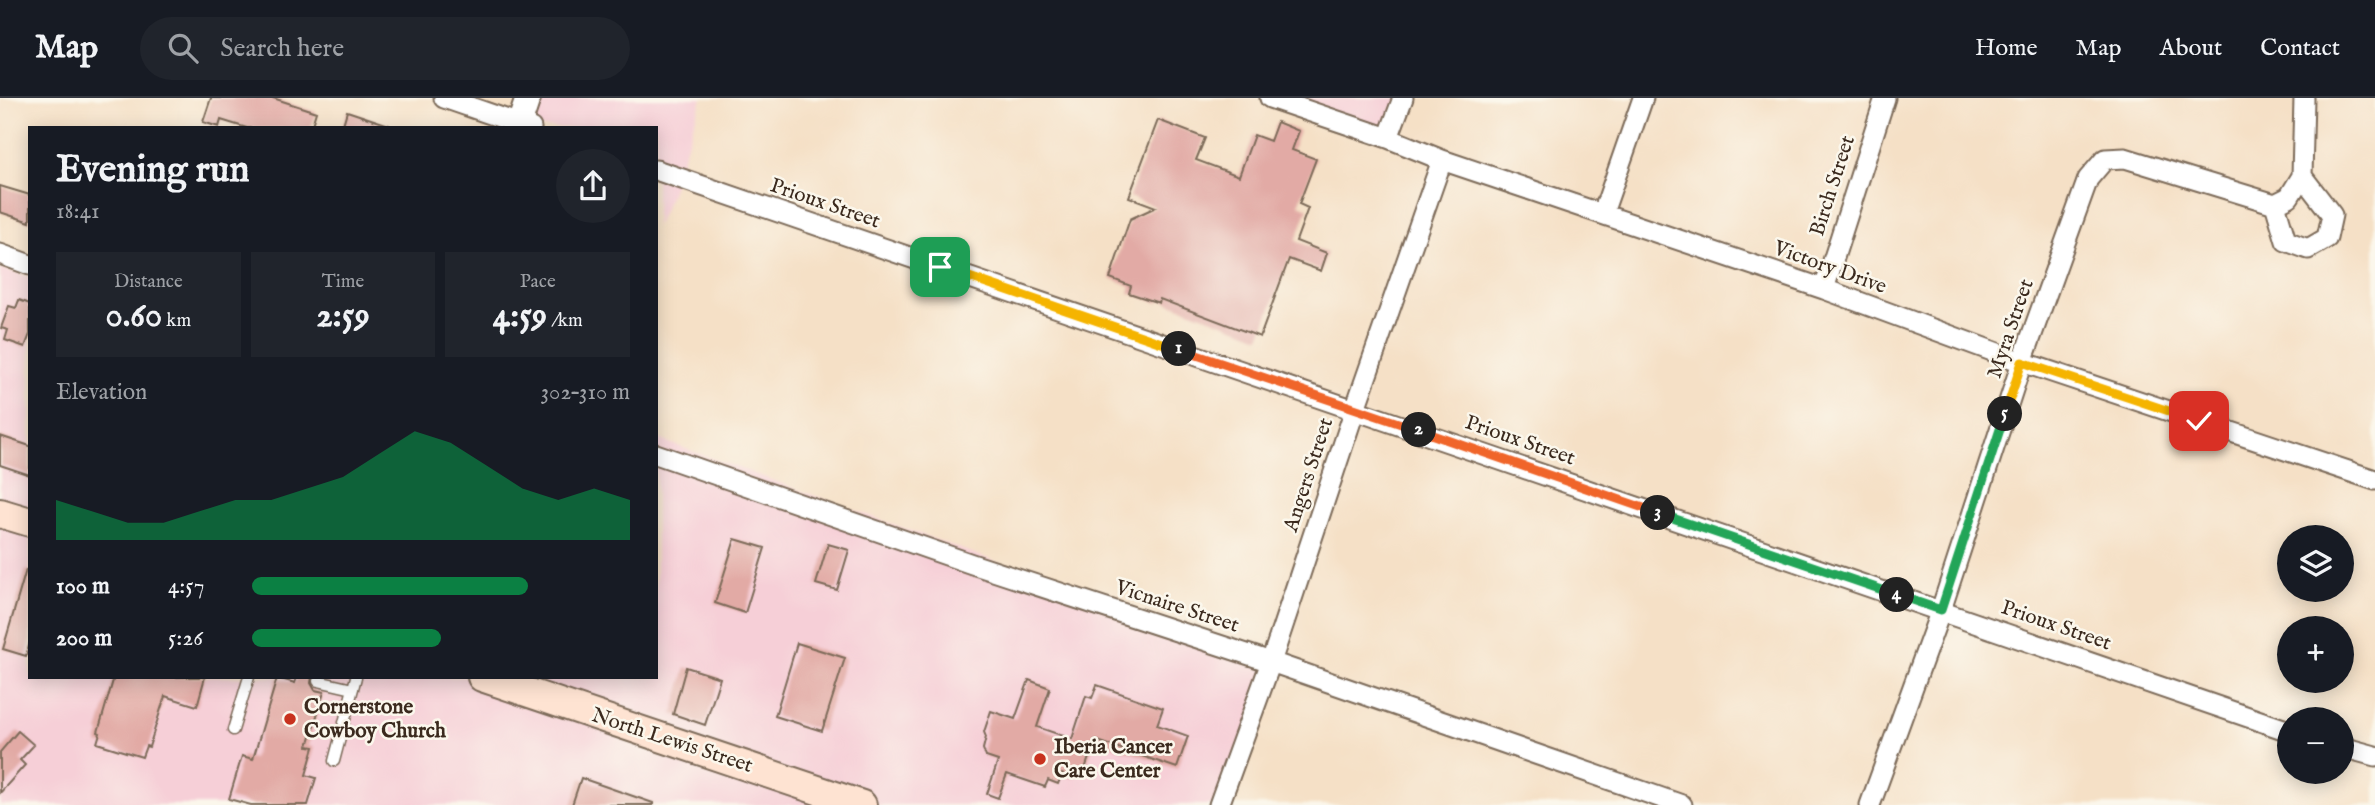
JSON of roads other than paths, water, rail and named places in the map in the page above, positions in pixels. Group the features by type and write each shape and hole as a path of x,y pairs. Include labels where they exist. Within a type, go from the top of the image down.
{"main road":[{"path":"0,513 28,521"},
{"name":"North Lewis Street","path":"492,679 862,805"}],"street":[{"path":"444,98 523,126 528,98"},
{"name":"Victory Drive","path":"1270,98 1388,138 1443,160 1824,289 2022,362 2375,480"},
{"path":"1388,138 1403,98"},
{"path":"1603,213 1643,98"},
{"name":"Birch Street","path":"1824,289 1885,98"},
{"path":"2302,176 2333,215 2327,238 2308,249 2286,242 2275,204 2288,197 2302,176 2304,98"},
{"name":"Myra Street","path":"1870,805 1941,610 2022,362 2088,179 2105,159 2125,158 2275,204"},
{"name":"Angers Street","path":"1219,805 1271,662 1355,409 1443,160"},
{"name":"Prioux Street","path":"658,171 2277,727"},
{"path":"0,254 28,264"},
{"name":"Vicnaire Street","path":"658,455 972,564 1271,662 1682,805"},
{"path":"2354,750 2375,756"}],"lane":[{"path":"233,730 248,679"},
{"path":"334,761 356,679"},
{"path":"318,681 353,689"}],"place":[{"name":"Cornerstone Cowboy Church","path":"290,719"},
{"name":"Iberia Cancer Care Center","path":"1040,759"}]}
